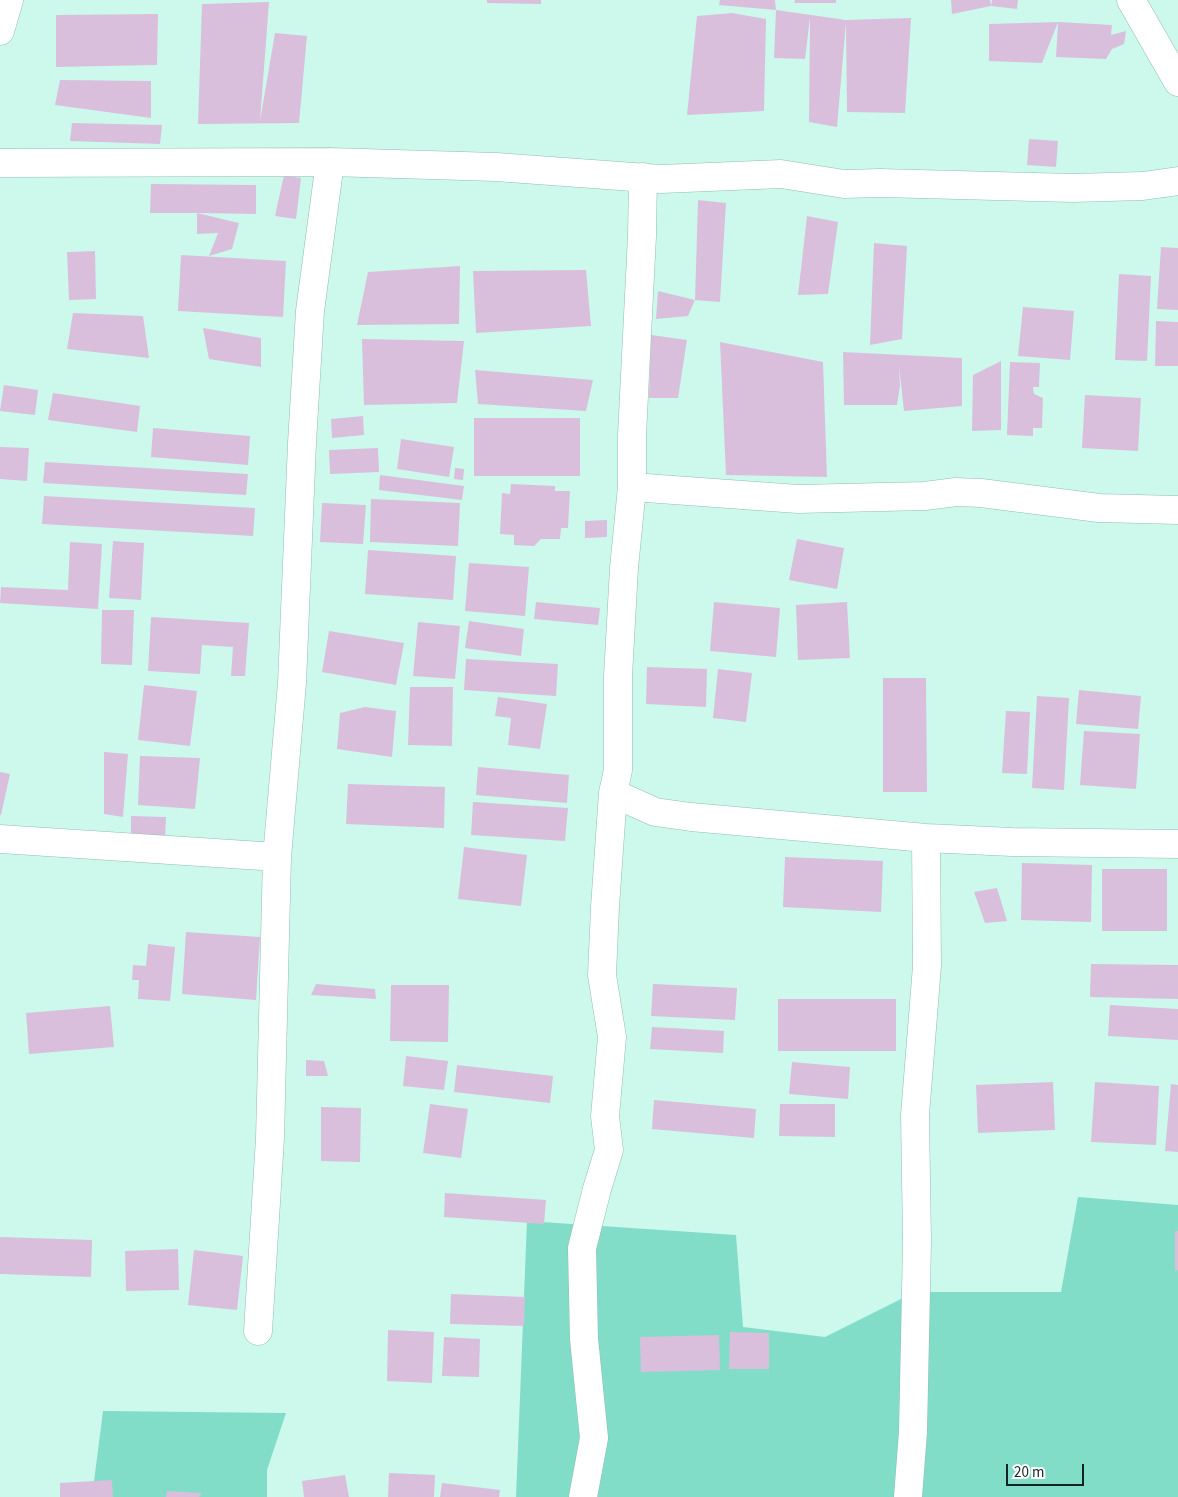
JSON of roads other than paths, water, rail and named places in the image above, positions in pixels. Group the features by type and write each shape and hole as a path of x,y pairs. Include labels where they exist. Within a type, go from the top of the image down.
{"street":[{"path":"0,31 9,0"},
{"path":"1131,0 1178,82"},
{"path":"0,163 330,162 496,167 662,179 781,174 844,184 1073,188 1143,186 1178,181"},
{"path":"258,1331 270,1138 276,857 292,683 302,443 310,311 330,162"},
{"path":"583,1497 594,1438 584,1339 582,1248 609,1150 605,1116 612,1037 602,975 605,907 614,793 618,770 618,676 624,568 632,487 632,435 642,236 643,177"},
{"path":"632,487 798,499 925,496 956,492 981,493 1098,508 1178,510"},
{"path":"614,793 655,812 691,817 926,838 1012,842 1178,844"},
{"path":"908,1497 913,1432 917,1242 915,1115 927,966 926,838"},
{"path":"0,839 276,857"}]}
